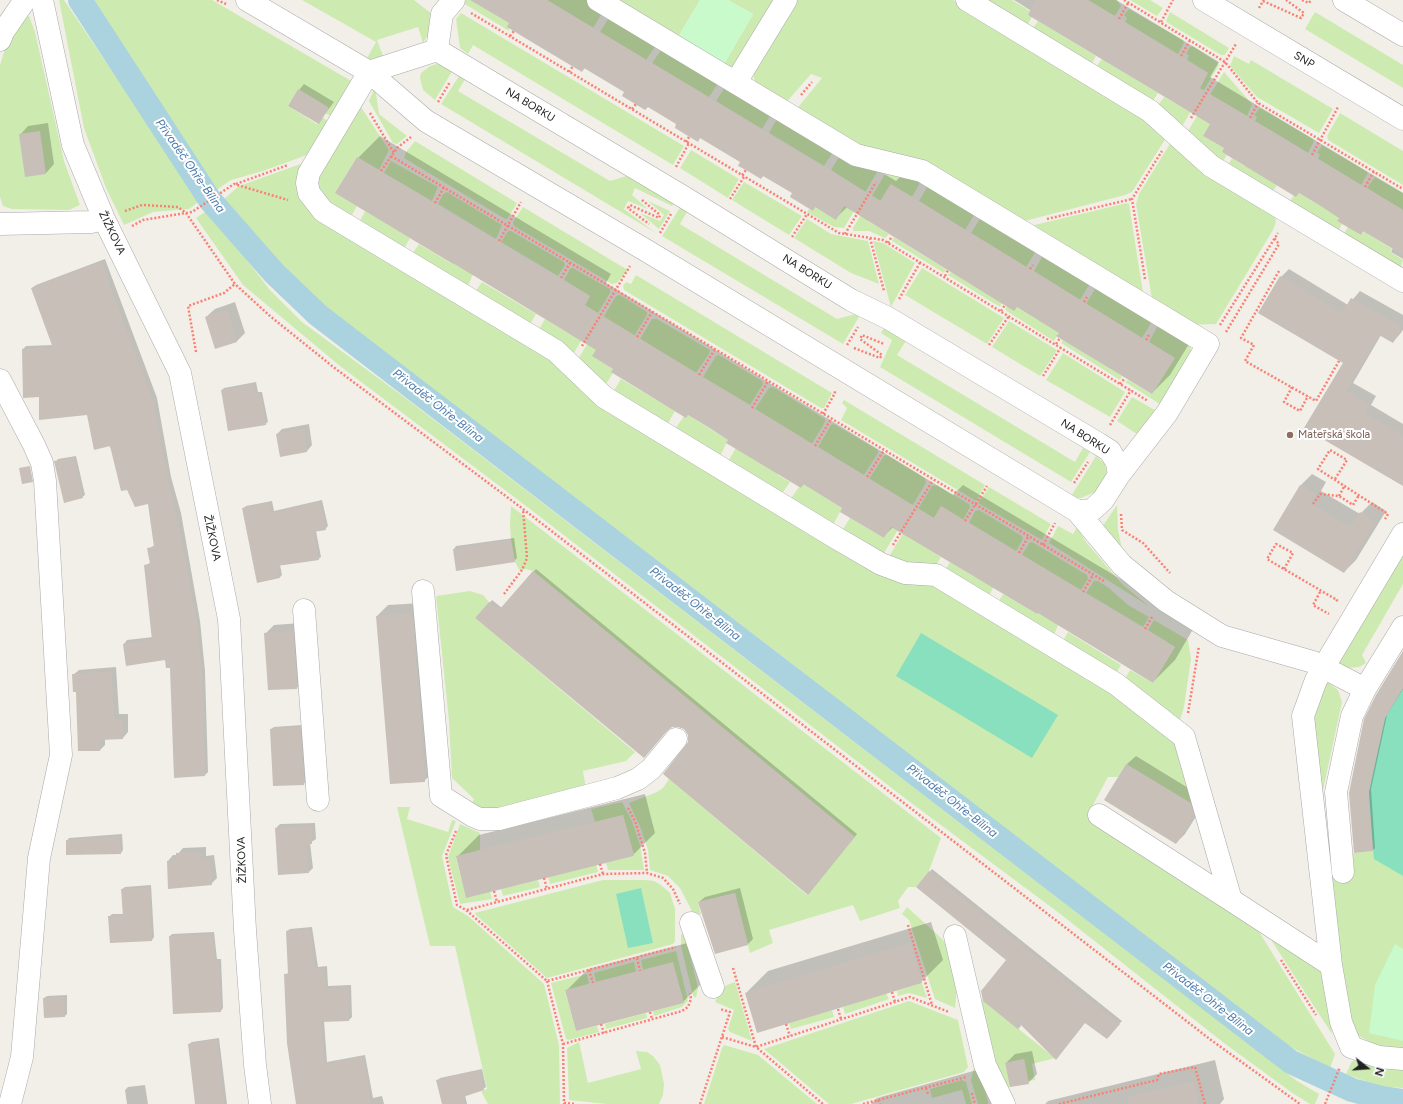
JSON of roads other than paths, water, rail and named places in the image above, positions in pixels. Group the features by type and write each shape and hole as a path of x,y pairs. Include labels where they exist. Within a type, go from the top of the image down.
{"street":[{"path":"0,40 3,32 25,0"},
{"name":"ŽIŽKOVA","path":"42,0 73,145 108,227 180,374 230,620 245,930 255,1066 260,1104"},
{"path":"247,0 369,72 426,121 835,365 1069,507 1122,565 1166,601 1222,636 1313,662 1365,688"},
{"path":"598,0 856,155 922,171 1150,309 1215,341 1168,413 1119,475 1103,500 1092,510 1069,507"},
{"path":"736,82 786,0"},
{"path":"967,0 1150,111 1211,166 1403,281"},
{"name":"SNP","path":"1204,0 1403,119"},
{"path":"1344,0 1403,35"},
{"path":"460,5 442,14 437,50 369,72 309,173 307,183 309,194 323,211 556,351 604,397 881,564 905,573 936,575 1116,684 1184,737 1231,900"},
{"name":"NA BORKU","path":"437,50 682,196 851,300 887,324 1099,444 1110,451 1117,463 1119,475"},
{"path":"0,224 91,222 108,227"},
{"path":"0,380 34,445 42,463 46,481 60,755 39,858 22,1057 10,1104"},
{"path":"1403,534 1316,680 1304,716 1331,965 1346,1056 1403,1059"},
{"path":"424,591 441,796 464,810 480,819 500,819 617,788 638,779 651,769 676,739"},
{"path":"304,610 318,800"},
{"path":"1343,872 1336,792 1352,716 1365,688 1403,627"},
{"path":"1099,815 1331,965"},
{"path":"685,916 713,987"},
{"path":"955,936 985,1065 1004,1104"}],"waterway":[{"name":"Přivaděč Ohře-Bílina","path":"80,0 210,200 274,273 318,315 1291,1062 1352,1090 1382,1098 1403,1101"}],"place":[{"name":"Mateřská škola","path":"1290,435"}]}
